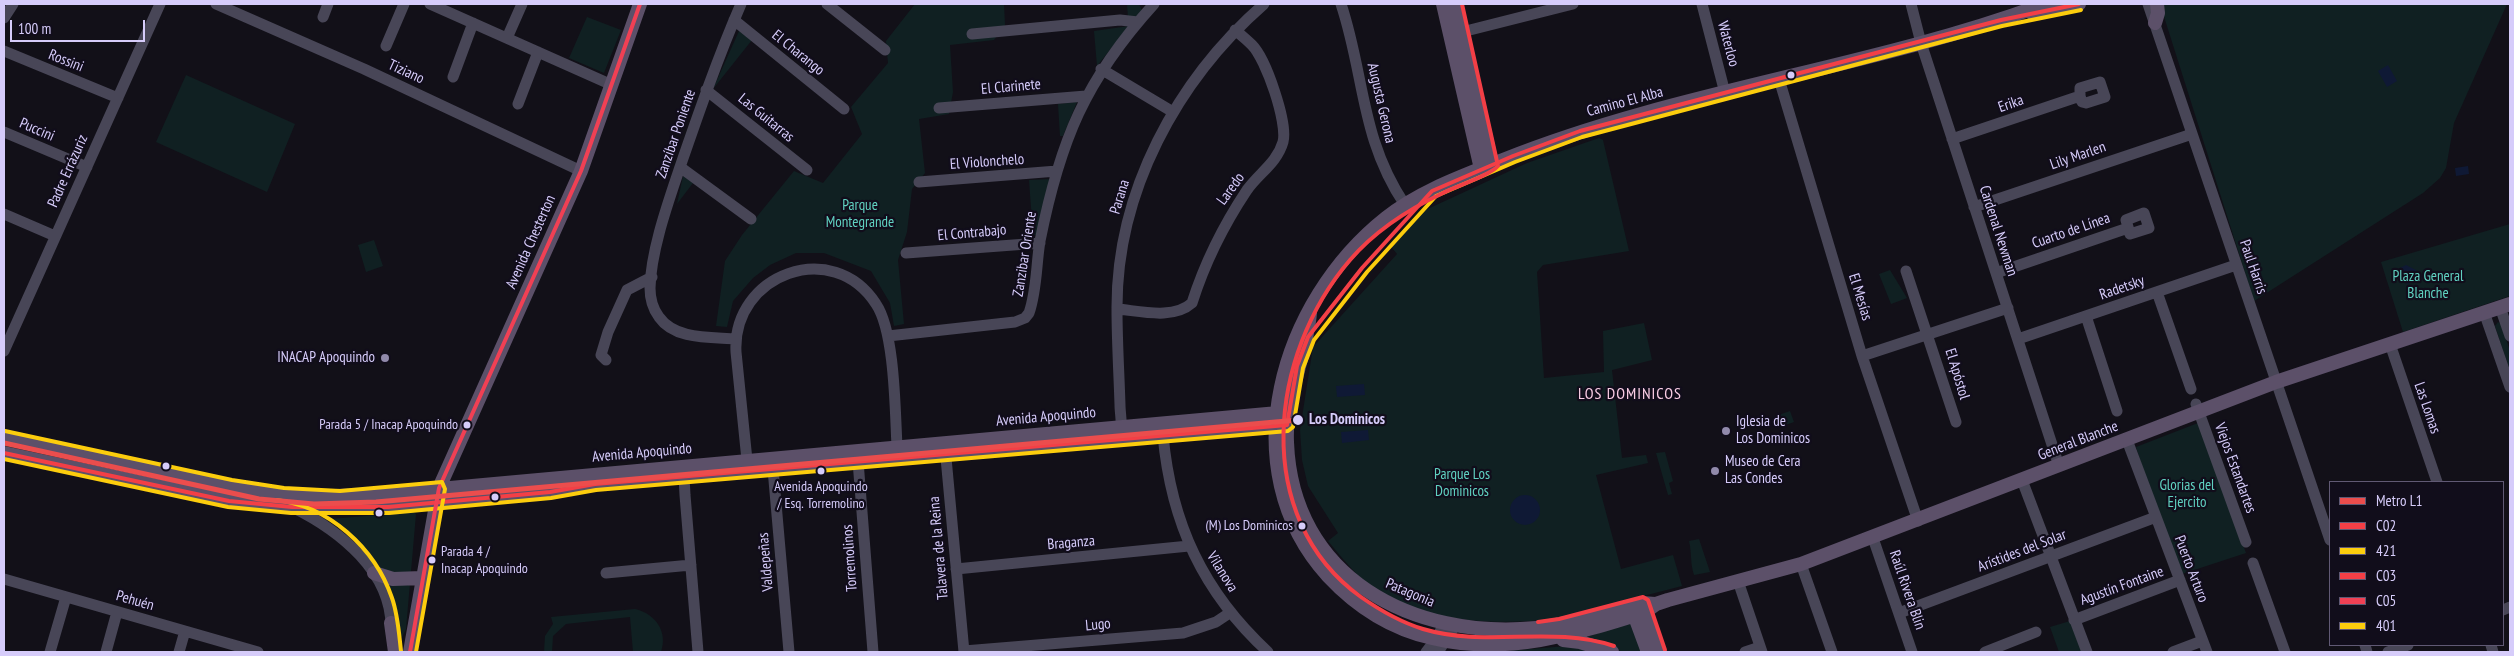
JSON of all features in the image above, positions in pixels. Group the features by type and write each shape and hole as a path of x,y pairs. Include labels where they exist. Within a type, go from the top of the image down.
{"main road":[{"name":"Avenida Chesterton","path":"410,652 439,488 581,171 640,4"},
{"path":"1443,4 1487,167"},
{"path":"1456,4 1487,167"},
{"name":"Camino El Alba","path":"1282,419 1297,366 1308,337 1310,310 1319,291 1350,251 1370,232 1405,205 1487,167 1580,131 1921,43 2001,20 2045,4"},
{"name":"Camino El Alba","path":"2001,20 2079,4"},
{"path":"2155,23 2158,13 2157,4"},
{"name":"General Blanche","path":"1642,608 1801,564 2127,440 2198,408 2505,305"},
{"path":"1282,419 1277,465 1282,490 1296,530 1314,558 1337,585 1365,608 1399,627 1440,644 1495,648 1550,640 1642,608"},
{"name":"Avenida Apoquindo","path":"4,437 269,493 327,497 689,471 738,472 858,461 945,448 1282,419"},
{"name":"Avenida Apoquindo","path":"1120,432 1162,435 1282,419"},
{"name":"Patagonia","path":"1282,419 1296,495 1312,530 1329,556 1350,578 1382,601 1410,614 1449,625 1495,629 1541,628 1642,608"},
{"name":"Avenida Apoquindo","path":"4,453 229,501 292,508 358,508 435,503 689,471 747,460 897,446 945,448"},
{"path":"193,494 209,489 216,483"},
{"path":"374,573 393,579 422,578"},
{"path":"1642,608 1648,652"},
{"path":"1642,608 1660,652"},
{"path":"391,623 394,652"},
{"path":"1550,640 1580,642 1612,652"}],"street":[{"path":"4,18 13,4"},
{"name":"Padre Errázuriz","path":"4,349 160,4"},
{"name":"Tiziano","path":"216,4 364,69 581,171"},
{"path":"323,17 328,4"},
{"path":"386,46 404,4"},
{"path":"507,38 522,4"},
{"name":"Zanzíbar Poniente","path":"736,340 676,332 670,328 659,317 652,303 652,277 661,226 680,167 706,90 741,4"},
{"path":"827,4 886,50"},
{"name":"Parana","path":"1120,432 1117,309 1120,263 1129,218 1143,174 1173,112 1208,61 1235,30 1264,4"},
{"name":"Augusta Gerona","path":"1341,4 1350,35 1374,146 1388,178 1405,205"},
{"path":"1462,32 1573,4"},
{"name":"Waterloo","path":"1702,4 1725,93"},
{"name":"Cardenal Newman","path":"1911,4 1921,43 1952,140 2059,466"},
{"name":"Paul Harris","path":"2148,4 2329,537"},
{"path":"438,5 473,23 612,84"},
{"name":"Zanzibar Oriente","path":"888,336 1015,322 1025,318 1029,313 1033,303 1040,243 1057,171 1069,132 1086,96 1102,70 1148,6"},
{"name":"El Charango","path":"734,20 844,109"},
{"path":"972,34 1120,20 1138,22"},
{"path":"453,77 473,23"},
{"name":"Laredo","path":"1117,309 1169,313 1185,309 1192,303 1211,252 1227,220 1249,188 1270,167 1279,152 1284,140 1283,120 1264,62 1253,46 1235,30"},
{"name":"Rossini","path":"4,52 118,98"},
{"path":"518,104 538,52"},
{"path":"1102,70 1173,112"},
{"name":"El Mesías","path":"1779,79 1862,356 1918,521"},
{"name":"Las Guitarras","path":"706,90 807,170"},
{"name":"El Clarinete","path":"938,108 1086,96"},
{"name":"Erika","path":"1952,140 2080,96"},
{"name":"Puccini","path":"4,132 87,167"},
{"name":"Lily Marlen","path":"1974,207 2192,134"},
{"path":"680,167 751,220"},
{"name":"El Violonchelo","path":"919,182 1057,171"},
{"path":"4,214 56,236"},
{"name":"Cuarto de Línea","path":"1996,273 2128,228"},
{"name":"El Contrabajo","path":"906,253 1040,243"},
{"name":"Radetsky","path":"2018,339 2236,265"},
{"path":"738,472 747,460 736,340 744,312 760,290 782,275 813,269 833,272 860,286 869,294 882,314 888,336 897,446"},
{"path":"1906,271 1929,334"},
{"path":"606,360 601,355 608,332 627,290 652,277"},
{"path":"2157,292 2191,389"},
{"path":"2505,305 2510,336"},
{"name":"El Apóstol","path":"1862,356 2008,308"},
{"path":"2484,312 2510,387"},
{"path":"2086,316 2117,411"},
{"name":"El Apóstol","path":"1929,334 1956,422"},
{"name":"Las Lomas","path":"2390,344 2437,481"},
{"name":"Viejos Estandartes","path":"2198,408 2246,542"},
{"name":"Vilanova","path":"1162,435 1170,491 1189,546 1208,581 1231,612 1268,652"},
{"name":"Puerto Arturo","path":"2127,440 2207,652"},
{"name":"Talavera de la Reina","path":"945,448 964,652"},
{"name":"Torremolinos","path":"858,461 873,652"},
{"name":"Valdepeñas","path":"773,469 789,652"},
{"path":"689,471 691,565 698,652"},
{"path":"2022,480 2086,652"},
{"path":"292,508 335,532 360,555 374,573 385,597 391,623 389,652"},
{"name":"Arístides del Solar","path":"1899,613 2156,517"},
{"name":"Raúl Rivera Blin","path":"1873,538 1912,652"},
{"name":"Braganza","path":"956,569 1189,546"},
{"path":"2253,563 2285,652"},
{"path":"1801,564 1832,652"},
{"path":"606,573 691,565"},
{"name":"Agustín Fontaine","path":"2074,620 2180,580"},
{"name":"Pehuén","path":"4,581 258,652"},
{"path":"1738,581 1761,650 1746,652"},
{"path":"50,652 66,597"},
{"path":"106,652 117,612"},
{"name":"Lugo","path":"964,652 1183,633 1216,622 1231,612"},
{"path":"1426,652 1440,644 1449,625"},
{"path":"179,652 185,631"},
{"path":"1985,652 2036,632"},
{"path":"2173,652 2202,641"},
{"path":"2388,652 2405,646"}],"green space":[{"name":"Parque Montegrande","path":"915,4 1004,4 1005,25 994,40 950,45 953,92 949,114 919,119 925,173 912,189 907,232 898,260 904,324 894,326 890,303 871,271 824,253 796,253 770,265 753,278 733,301 727,327 716,326 725,261 742,235 794,171 823,183 862,134 851,107 888,63 886,41"},
{"path":"1127,4 1139,4 1143,13 1137,17 1128,18"},
{"path":"2160,4 2507,4 2454,123 2446,168 2440,178 2423,193 2254,301"},
{"path":"587,17 621,30 604,73 569,58"},
{"path":"1129,26 1097,66 1094,31"},
{"path":"739,31 752,40 713,89"},
{"path":"186,75 295,124 267,192 156,142"},
{"path":"1077,102 1063,136 1060,136 1058,104"},
{"name":"Parque Los Dominicos","path":"1599,138 1603,140 1629,251 1543,265 1537,272 1544,378 1604,372 1603,331 1644,323 1652,360 1612,370 1622,458 1646,455 1648,463 1596,475 1621,569 1673,555 1682,586 1554,619 1534,621 1466,620 1421,611 1400,604 1382,595 1367,584 1328,541 1338,533 1308,486 1302,460 1300,430 1313,347 1397,254 1389,244 1419,213 1527,163"},
{"path":"683,176 693,183 677,204"},
{"path":"1051,179 1037,235 1033,235 1029,180"},
{"name":"Plaza General Blanche","path":"2510,224 2510,296 2403,332 2381,262"},
{"path":"374,240 383,266 366,272 358,245"},
{"path":"1890,270 1907,298 1891,304 1879,274"},
{"path":"2498,322 2501,324 2510,351 2510,371 2495,326"},
{"path":"1790,411 1794,422 1777,428 1773,417"},
{"name":"Glorias del Ejercito","path":"2198,423 2246,553 2182,574 2155,507 2136,447"},
{"path":"4,442 108,465 107,470 4,447"},
{"path":"1665,452 1673,481 1669,483 1672,494 1668,495 1656,453"},
{"path":"413,512 416,514 406,629 402,637 399,637 392,599 380,569 360,544 330,519"},
{"path":"1699,539 1710,572 1694,575 1689,541"},
{"path":"635,609 649,615 658,625 663,638 661,652 633,652 630,617 566,624 553,636 552,652 544,652 545,636 553,624 551,617"},
{"path":"2070,621 2082,652 2059,652 2050,627"},
{"path":"1631,622 1642,652 1623,652 1586,637"},
{"path":"1567,646 1584,647 1585,652 1505,651"}],"water":[{"path":"2388,65 2397,81 2387,87 2378,71"},
{"path":"2468,166 2469,174 2456,176 2455,168"},
{"path":"2406,265 2416,270 2417,274 2409,271 2405,274 2407,278 2410,276 2416,279 2408,284 2403,282 2398,273 2400,268"},
{"path":"1364,384 1365,395 1337,397 1336,386"},
{"path":"1368,430 1369,440 1342,443 1341,432"},
{"path":"1525,495 1531,496 1539,504 1539,516 1531,524 1525,525 1519,524 1511,516 1510,510 1511,504 1519,496"}],"metro line":[{"name":"L1","path":"4,443 259,499 314,504 376,502 1298,420"}],"transit line":[{"name":"C05","path":"410,652 439,488 581,171 640,4"},
{"name":"C03","path":"1462,4 1498,166 1494,170 1418,206 1381,230 1350,260 1323,298 1302,341 1289,387 1284,434 1287,480 1301,524 1325,563 1361,597 1391,616 1423,629 1447,634 1471,637 1566,637 1614,646"},
{"name":"C02","path":"4,453 229,501 292,507 388,507 550,492 595,484 1287,425 1297,366 1308,337 1362,268 1432,191 1513,156 1580,131 2001,20 2079,4"},
{"name":"421","path":"4,459 228,507 291,513 389,513 551,498 596,490 1288,431 1293,427 1303,368 1314,340 1367,272 1436,196 1515,162 1582,137 2002,26 2081,10"},
{"name":"401","path":"5,431 232,480 284,488 340,491 442,482 445,489 416,652"},
{"name":"401","path":"275,500 313,510 331,520 361,546 374,562 392,598 397,618 401,651"},
{"name":"C03","path":"1538,622 1559,619 1643,597 1648,600 1665,650"}],"place":[{"name":"INACAP Apoquindo","path":"385,358"},
{"name":"Los Dominicos","path":"1298,420"},
{"name":"Parada 5 / Inacap Apoquindo","path":"467,425"},
{"name":"Iglesia de Los Dominicos","path":"1726,431"},
{"name":"Avenida Apoquindo / Esq. Torremolino","path":"821,471"},
{"name":"Museo de Cera Las Condes","path":"1715,471"},
{"name":"(M) Los Dominicos","path":"1302,526"},
{"name":"Parada 4 / Inacap Apoquindo","path":"432,560"}],"district":[{"name":"LOS DOMINICOS","path":"1630,394"}]}
